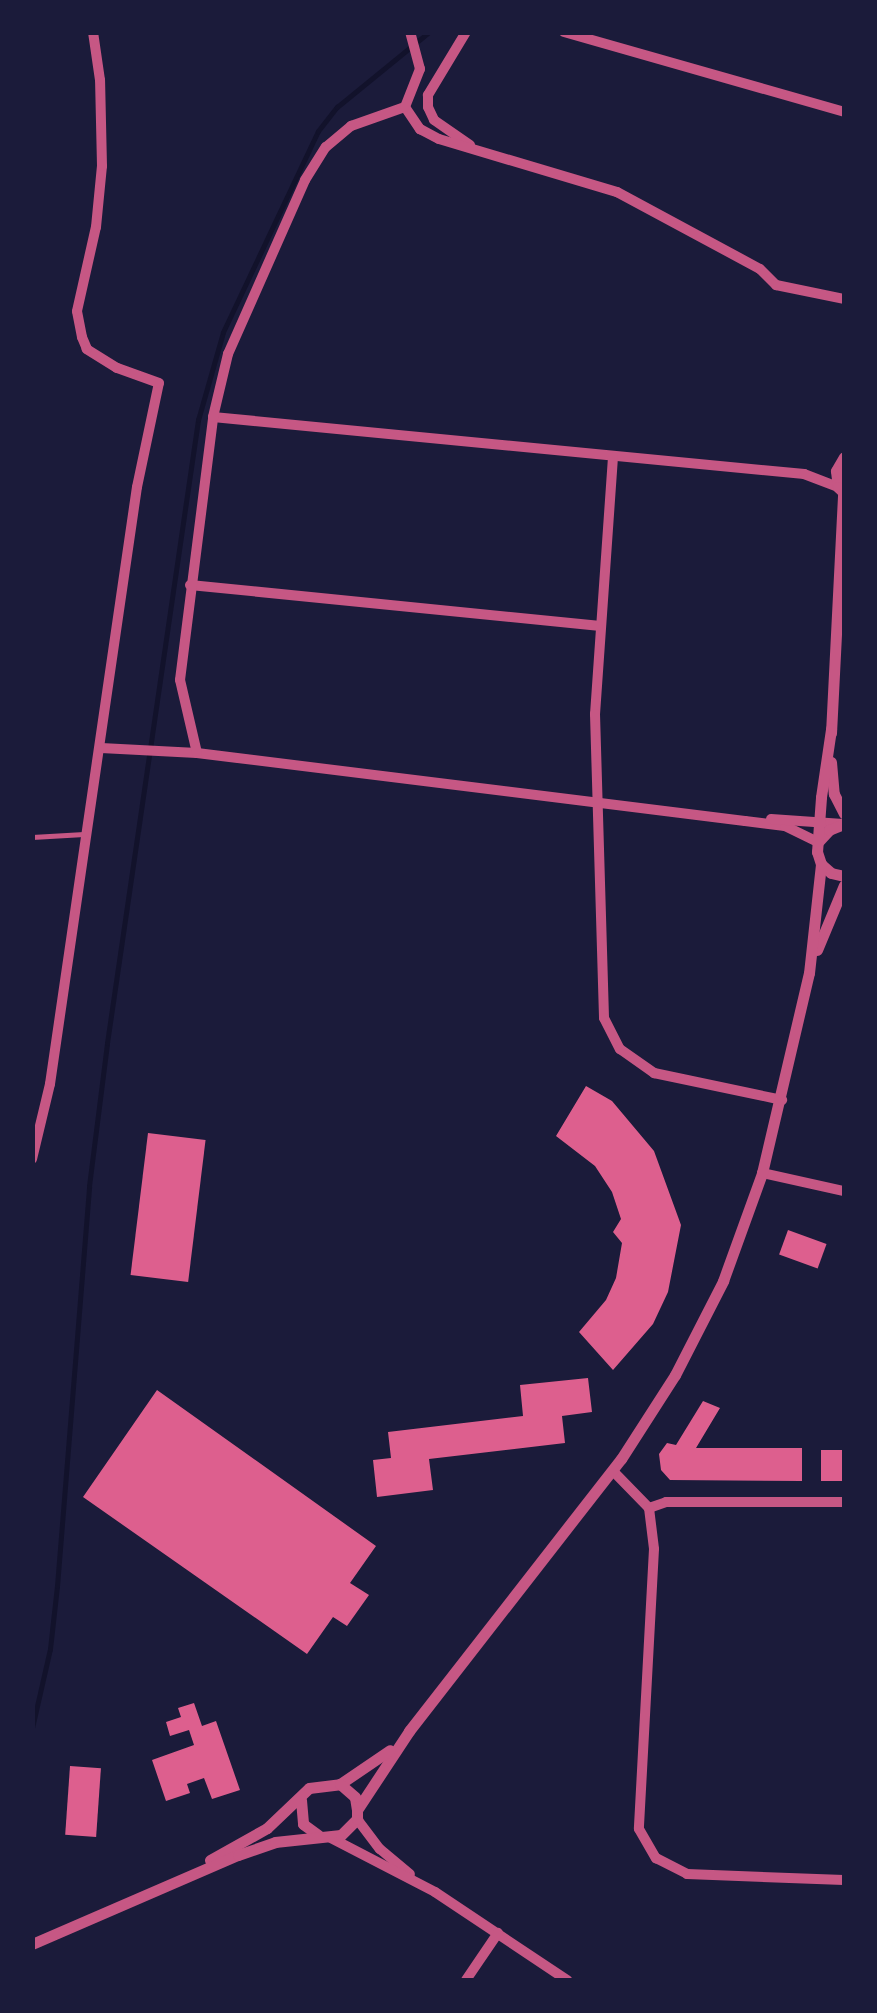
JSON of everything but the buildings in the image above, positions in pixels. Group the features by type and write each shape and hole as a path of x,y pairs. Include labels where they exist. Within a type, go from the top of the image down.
{"street":[{"path":"32,1159 50,1084 137,487 158,383 127,373 87,349 77,311 96,226 102,166 100,80 93,32"},
{"path":"466,32 428,94 428,107 434,120 479,151"},
{"path":"564,32 844,112"},
{"path":"197,753 180,680 213,417 228,354 305,180 326,147 351,126 405,107 420,69 410,33"},
{"path":"405,107 420,129 617,192 760,269 776,284 844,299"},
{"path":"213,417 804,474 842,491"},
{"path":"613,458 598,626 596,802 604,1018 614,1040 630,1059 666,1078 782,1100"},
{"path":"804,474 842,460 840,581 810,973"},
{"path":"840,581 844,560"},
{"path":"190,585 598,626"},
{"path":"830,729 832,780 844,820"},
{"path":"101,748 125,746 197,753 784,826 818,842"},
{"path":"745,821 844,820"},
{"path":"818,842 844,820"},
{"path":"821,864 831,874 844,876"},
{"path":"32,1944 162,1886 275,1842 341,1835 357,1815 409,1731 613,1471 706,1318 762,1172 810,973 832,906 844,885"},
{"path":"762,1172 844,1191"},
{"path":"613,1471 649,1508 654,1549 638,1829 656,1858 687,1874 844,1880"},
{"path":"649,1508 666,1502 844,1502"},
{"path":"162,1886 268,1828 301,1800 309,1788 340,1784 376,1763 409,1731"},
{"path":"340,1784 356,1798 357,1815 380,1849 435,1892 567,1980"},
{"path":"301,1800 303,1824 435,1892"},
{"path":"466,1980 498,1933"}],"lane":[{"path":"32,836 85,834"}],"waterway":[{"path":"32,1728 50,1649 57,1586 89,1186 107,1043 198,420 223,332 318,131 337,107 429,32"}]}
